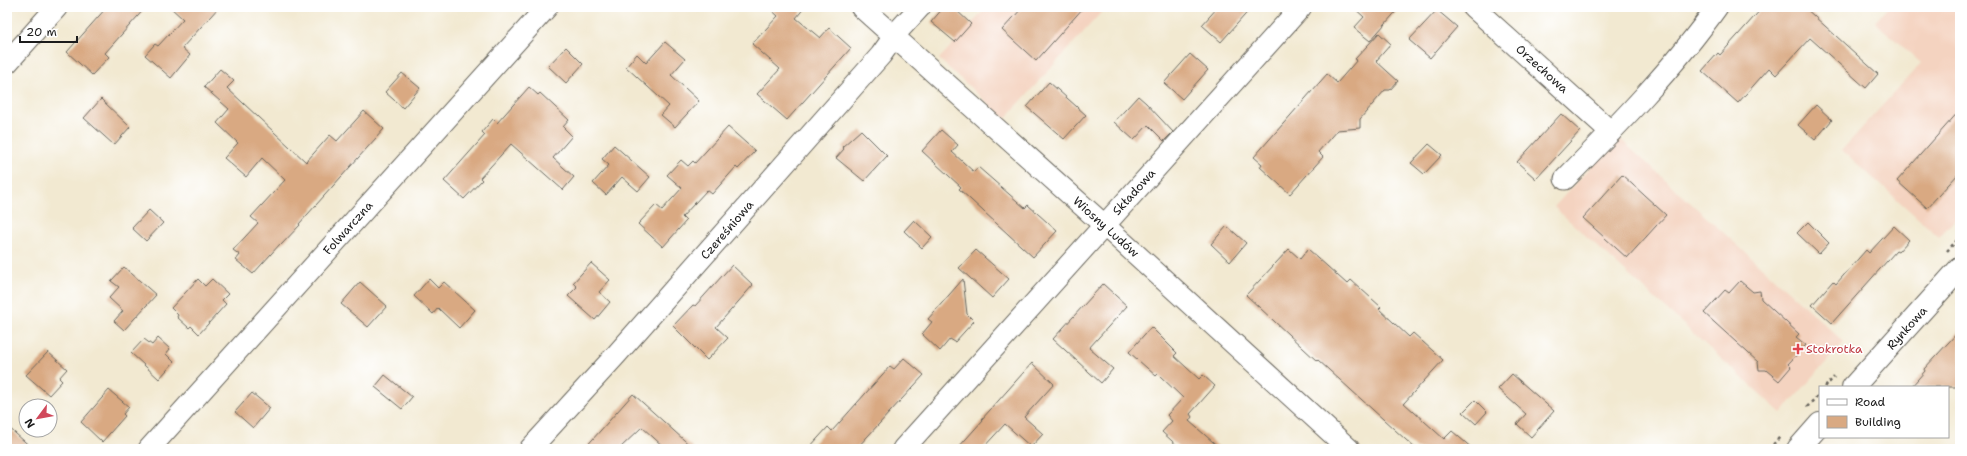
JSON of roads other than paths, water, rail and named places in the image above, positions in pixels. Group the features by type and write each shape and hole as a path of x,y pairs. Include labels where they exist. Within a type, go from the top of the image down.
{"street":[{"path":"7,63 57,7"},
{"name":"Folwarczna","path":"149,449 547,7"},
{"name":"Wiosny Ludów","path":"861,7 1104,225 1343,447"},
{"name":"Czereśniowa","path":"530,449 622,349 881,55 894,37 920,7"},
{"name":"Składowa","path":"903,449 1301,7"},
{"name":"Orzechowa","path":"1473,7 1611,132"},
{"path":"1565,179 1611,132 1671,66 1717,7"},
{"name":"Rynkowa","path":"1855,386 1960,268"},
{"path":"1798,449 1819,425"}],"place":[{"name":"Stokrotka","path":"1798,349"}]}
